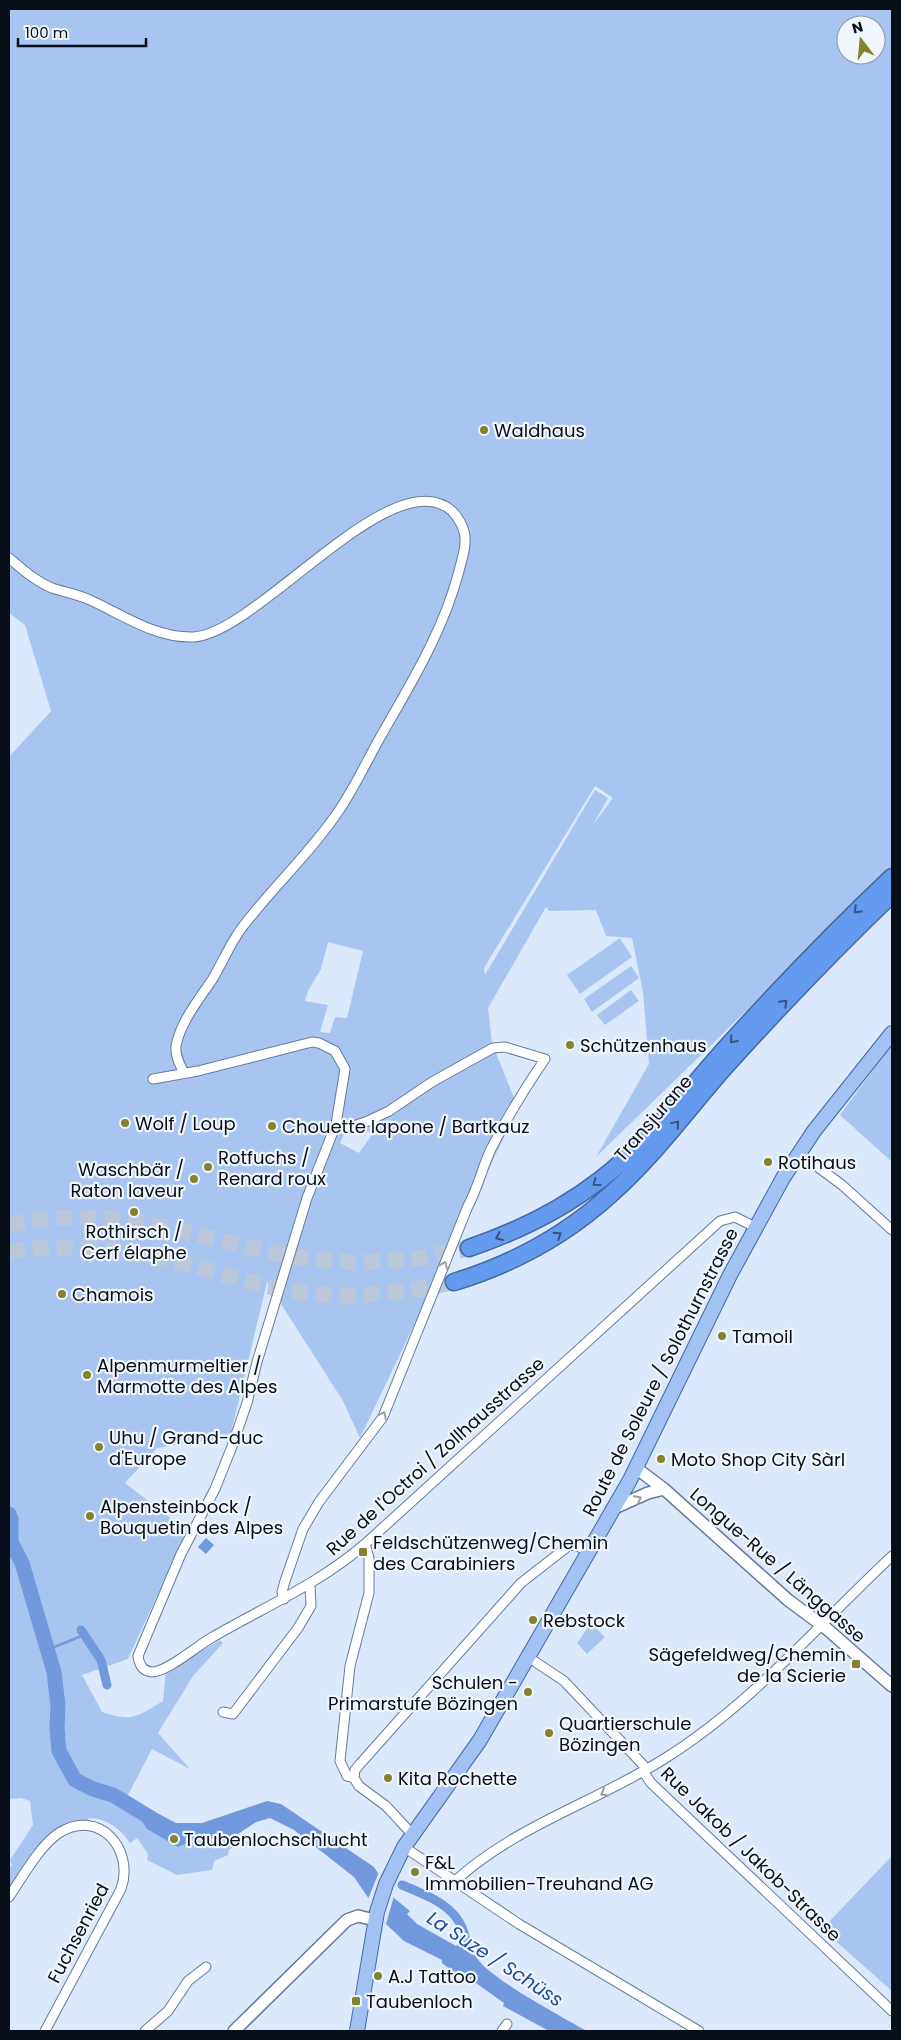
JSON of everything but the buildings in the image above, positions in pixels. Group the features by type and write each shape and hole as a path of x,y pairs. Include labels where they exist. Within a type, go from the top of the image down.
{"highway":[{"name":"Transjurane","path":"469,1248 528,1225 575,1198 601,1180 626,1158 790,978 892,876"},
{"name":"Transjurane","path":"454,1282 516,1260 568,1228 612,1194 768,1020 892,894"}],"main road":[{"name":"Route de Soleure / Solothurnstrasse","path":"357,2031 376,1916 386,1884 404,1847 480,1740 636,1468 755,1227 799,1153 814,1131 892,1033"}],"street":[{"path":"9,558 38,581 93,601 122,618 161,632 194,637 211,633 244,613 362,527 405,504 418,501 442,504 456,516 464,532 466,545 456,581 444,615 420,666 341,807 315,844 241,928 203,992 181,1032 176,1048 177,1059 184,1073"},
{"name":"Rue de l'Octroi / Zollhausstrasse","path":"153,1079 302,1044 320,1043 336,1051 345,1069 336,1124 307,1198 257,1362 247,1403 231,1449 215,1489 182,1554 142,1642 138,1656 139,1663 146,1671 154,1672 163,1669 211,1638 310,1585 365,1544 720,1221 735,1217 755,1227"},
{"path":"284,1599 283,1586 303,1529 319,1502 356,1456 383,1417 468,1206 478,1187 490,1151 524,1091 545,1059 505,1047 494,1048 432,1082 389,1111 368,1122 351,1127 336,1124"},
{"path":"799,1153 842,1186 892,1230"},
{"name":"Longue-Rue / Länggasse","path":"636,1468 664,1489 788,1600 821,1625 892,1686"},
{"name":"Longue-Rue / Länggasse","path":"612,1509 648,1493 664,1489"},
{"path":"354,1778 347,1776 340,1761 350,1666 369,1593 369,1558 365,1544"},
{"path":"412,1834 386,1806 359,1786 354,1778 355,1770 521,1583 570,1544 588,1550"},
{"path":"455,1881 523,1832 588,1801 663,1760 736,1708 758,1689 892,1556"},
{"path":"223,1712 233,1714 298,1628 311,1606 310,1585"},
{"name":"Rue Jakob / Jakob-Strasse","path":"528,1657 561,1678 646,1768 645,1774 651,1783 892,2011"},
{"name":"Fuchsenried","path":"9,1897 48,1842 66,1829 80,1826 96,1828 113,1839 123,1855 125,1876 121,1889 44,2031"},
{"path":"404,1847 519,1924 699,2031"},
{"path":"234,2031 347,1920 358,1916 376,1916"},
{"path":"145,2031 168,2011 188,1981 206,1967"}],"shaded area":[{"path":"9,9 892,9 892,869 596,1157 649,1064 643,992 632,938 606,936 596,910 549,911 546,907 488,1008 492,1043 518,1108 360,1438 343,1401 267,1282 230,1437 157,1448 125,1483 187,1531 128,1659 82,1675 102,1712 121,1717 134,1716 147,1711 163,1701 166,1671 220,1640 223,1643 193,1676 158,1733 190,1769 152,1749 127,1797 178,1847 196,1840 235,1836 250,1844 244,1846 237,1843 229,1850 228,1855 214,1861 212,1870 177,1875 147,1860 148,1854 137,1838 130,1843 112,1825 101,1820 89,1818 87,1823 64,1826 9,1892 9,1869 12,1865 10,1860 33,1825 30,1801 21,1798 9,1799 9,757 51,711 25,625 9,613","holes":["595,786 613,798 593,825 608,798 595,790 485,975 484,968","328,942 363,951 347,1018 335,1017 330,1033 320,1032 328,1005 305,1001 308,991 321,969","368,1131 372,1135 359,1153 340,1143 345,1133"]},
{"path":"620,938 632,957 580,994 567,975"},
{"path":"631,966 639,978 592,1012 584,999"},
{"path":"631,990 639,1001 605,1025 597,1015"},
{"path":"892,1044 892,1162 840,1115"},
{"path":"206,1538 214,1545 206,1554 198,1547"},
{"path":"591,1623 605,1637 587,1654 577,1643"},
{"path":"127,1797 176,1823 202,1823 267,1801 281,1804 374,1867 394,1898 410,1911 407,1914 417,1924 456,1946 470,1936 477,1958 496,1976 587,2031 549,2031 503,2006 504,2003 459,1971 456,1974 442,1963 442,1960 404,1941 386,1924 354,1877 294,1830 270,1818 256,1822 235,1836 196,1840 178,1847 147,1829"},
{"path":"892,1856 892,1991 822,1929"}],"pier":[{"path":"379,1872 394,1896 386,1924 368,1899"}],"waterway":[{"name":"La Suze / Schüss","path":"9,1514 11,1519 11,1542 22,1563 54,1672 58,1706 59,1751 75,1780 93,1789 113,1795 151,1818"},
{"path":"81,1630 101,1660 107,1685"},
{"path":"47,1650 84,1635"},
{"path":"402,1885 426,1895 446,1907 461,1925 467,1950"}],"tunnel":[{"path":"9,1225 48,1219 88,1217 128,1220 167,1227 275,1253 331,1261 390,1261 430,1256 469,1248"},
{"path":"9,1252 32,1249 77,1248 145,1255 256,1283 296,1292 316,1294 375,1294 415,1290 454,1282"}],"place":[{"name":"Waldhaus","path":"484,430"},
{"name":"Schützenhaus","path":"570,1045"},
{"name":"Wolf / Loup","path":"125,1123"},
{"name":"Chouette lapone / Bartkauz","path":"272,1126"},
{"name":"Rotihaus","path":"768,1162"},
{"name":"Rotfuchs / Renard roux","path":"208,1167"},
{"name":"Waschbär / Raton laveur","path":"194,1179"},
{"name":"Rothirsch / Cerf élaphe","path":"134,1212"},
{"name":"Chamois","path":"62,1294"},
{"name":"Tamoil","path":"722,1336"},
{"name":"Alpenmurmeltier / Marmotte des Alpes","path":"87,1375"},
{"name":"Uhu / Grand-duc d'Europe","path":"99,1447"},
{"name":"Moto Shop City Sàrl","path":"661,1459"},
{"name":"Alpensteinbock / Bouquetin des Alpes","path":"90,1516"},
{"name":"Feldschützenweg/Chemin des Carabiniers","path":"363,1552"},
{"name":"Rebstock","path":"533,1620"},
{"name":"Sägefeldweg/Chemin de la Scierie","path":"856,1664"},
{"name":"Schulen - Primarstufe Bözingen","path":"528,1692"},
{"name":"Quartierschule Bözingen","path":"549,1733"},
{"name":"Kita Rochette","path":"388,1778"},
{"name":"Taubenlochschlucht","path":"174,1839"},
{"name":"F&L Immobilien-Treuhand AG","path":"415,1872"},
{"name":"A.J Tattoo","path":"378,1976"},
{"name":"Taubenloch","path":"356,2001"}]}
